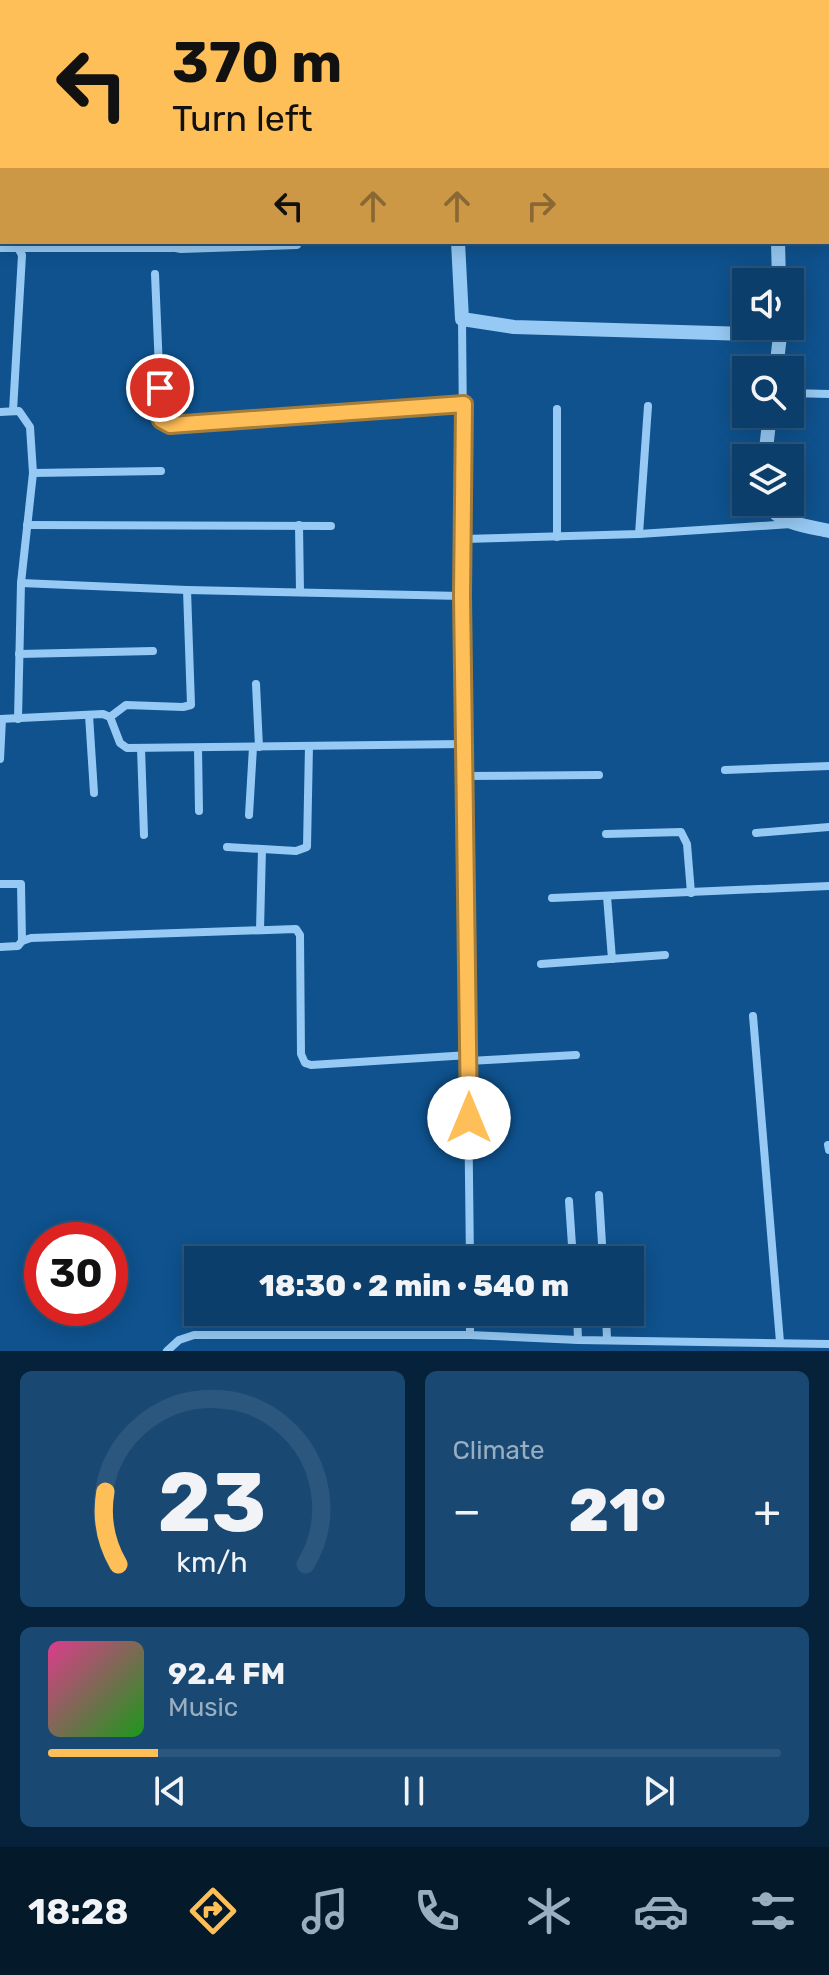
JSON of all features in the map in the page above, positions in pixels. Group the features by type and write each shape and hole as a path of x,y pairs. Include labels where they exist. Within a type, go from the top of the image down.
{"street":[{"path":"458,244 464,404 462,596 470,1246"},
{"path":"778,244 779,268"},
{"path":"0,248 297,245"},
{"path":"13,411 22,255 18,248"},
{"path":"155,274 161,417 164,423 464,404"},
{"path":"462,319 514,327 732,329"},
{"path":"804,393 829,394"},
{"path":"639,534 648,406"},
{"path":"557,409 557,537"},
{"path":"0,412 19,411 30,427 33,473 21,583 18,719"},
{"path":"33,473 161,471"},
{"path":"778,516 796,524 829,531"},
{"path":"464,539 639,534 796,524"},
{"path":"27,525 331,526"},
{"path":"299,525 300,592"},
{"path":"21,583 462,596"},
{"path":"110,717 126,705 191,705 187,590"},
{"path":"19,654 153,651"},
{"path":"249,815 256,747 256,684"},
{"path":"0,759 1,719 103,714 110,717 121,746 141,748 464,744"},
{"path":"89,715 94,793"},
{"path":"227,847 300,850 308,844 309,746"},
{"path":"141,748 144,835"},
{"path":"198,748 199,811"},
{"path":"725,770 829,766"},
{"path":"465,776 599,775"},
{"path":"756,833 829,827"},
{"path":"606,834 681,832 687,844 691,893"},
{"path":"260,930 262,849"},
{"path":"0,884 18,883 22,887 22,941"},
{"path":"552,898 829,886"},
{"path":"607,896 612,959"},
{"path":"0,947 18,946 31,938 296,929 300,932 301,1054 305,1063 576,1055"},
{"path":"541,964 665,955"},
{"path":"753,1016 780,1342"},
{"path":"599,1195 602,1246"},
{"path":"569,1201 572,1246"},
{"path":"470,1326 470,1335"},
{"path":"578,1326 578,1340"},
{"path":"606,1326 607,1340"},
{"path":"167,1351 186,1337 204,1335 470,1335 578,1340 780,1342 827,1346"}],"route":[{"path":"160,388 161,420 170,425 464,404 462,596 469,1118"}]}
